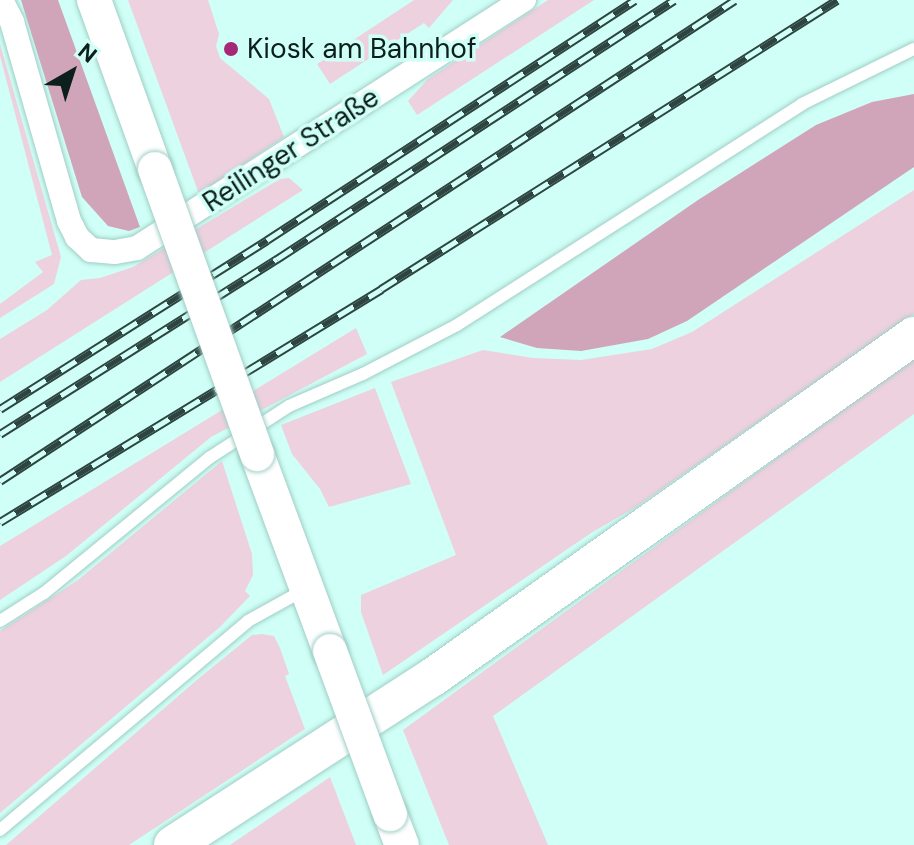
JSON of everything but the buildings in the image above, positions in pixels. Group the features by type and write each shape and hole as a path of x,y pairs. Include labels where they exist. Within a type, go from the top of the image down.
{"main road":[{"path":"173,845 433,677 914,336"}],"street":[{"name":"Reilinger Straße","path":"1,0 12,22 69,221 77,237 91,250 115,252 137,248 490,10 524,0"},
{"path":"94,0 396,830"}],"lane":[{"path":"0,621 55,585 209,458 289,406 363,374 457,325 802,104 914,49"},
{"path":"0,830 248,621 307,589"}],"shaded area":[{"path":"21,0 58,0 140,227 129,231 108,226 82,197"},
{"path":"128,0 208,0 219,34 216,46 220,58 269,99 284,137 199,194"},
{"path":"414,0 453,0 429,28 424,23 330,84 317,64"},
{"path":"548,0 594,0 417,115 408,101 428,79"},
{"path":"0,44 61,257 54,284 0,318 0,304 43,272 35,262 52,255 0,56"},
{"path":"914,94 914,167 687,321 648,339 581,351 537,348 500,337 698,200 816,125 872,102"},
{"path":"289,178 303,190 0,382 0,339 47,310 81,280 100,278 133,267 280,179"},
{"path":"914,190 914,314 636,507 591,533 383,675 361,612 361,595 456,555 391,382 483,350 533,358 581,360 652,349 692,332"},
{"path":"356,328 367,354 211,437 66,556 0,600 0,546"},
{"path":"914,358 914,414 493,716 548,845 449,845 403,730"},
{"path":"375,388 411,484 329,507 320,489 292,454 281,425"},
{"path":"222,461 252,554 253,575 245,591 250,596 220,627 0,813 0,631 78,580"},
{"path":"252,635 274,636 280,648 289,674 285,676 305,729 129,845 6,845 198,679"},
{"path":"330,777 356,845 230,845"}],"railway":[{"path":"0,409 267,240 635,0"},
{"path":"0,434 277,259 674,0"},
{"path":"0,481 735,0"},
{"path":"0,522 381,289 837,0"}],"place":[{"name":"Kiosk am Bahnhof","path":"231,49"}]}
